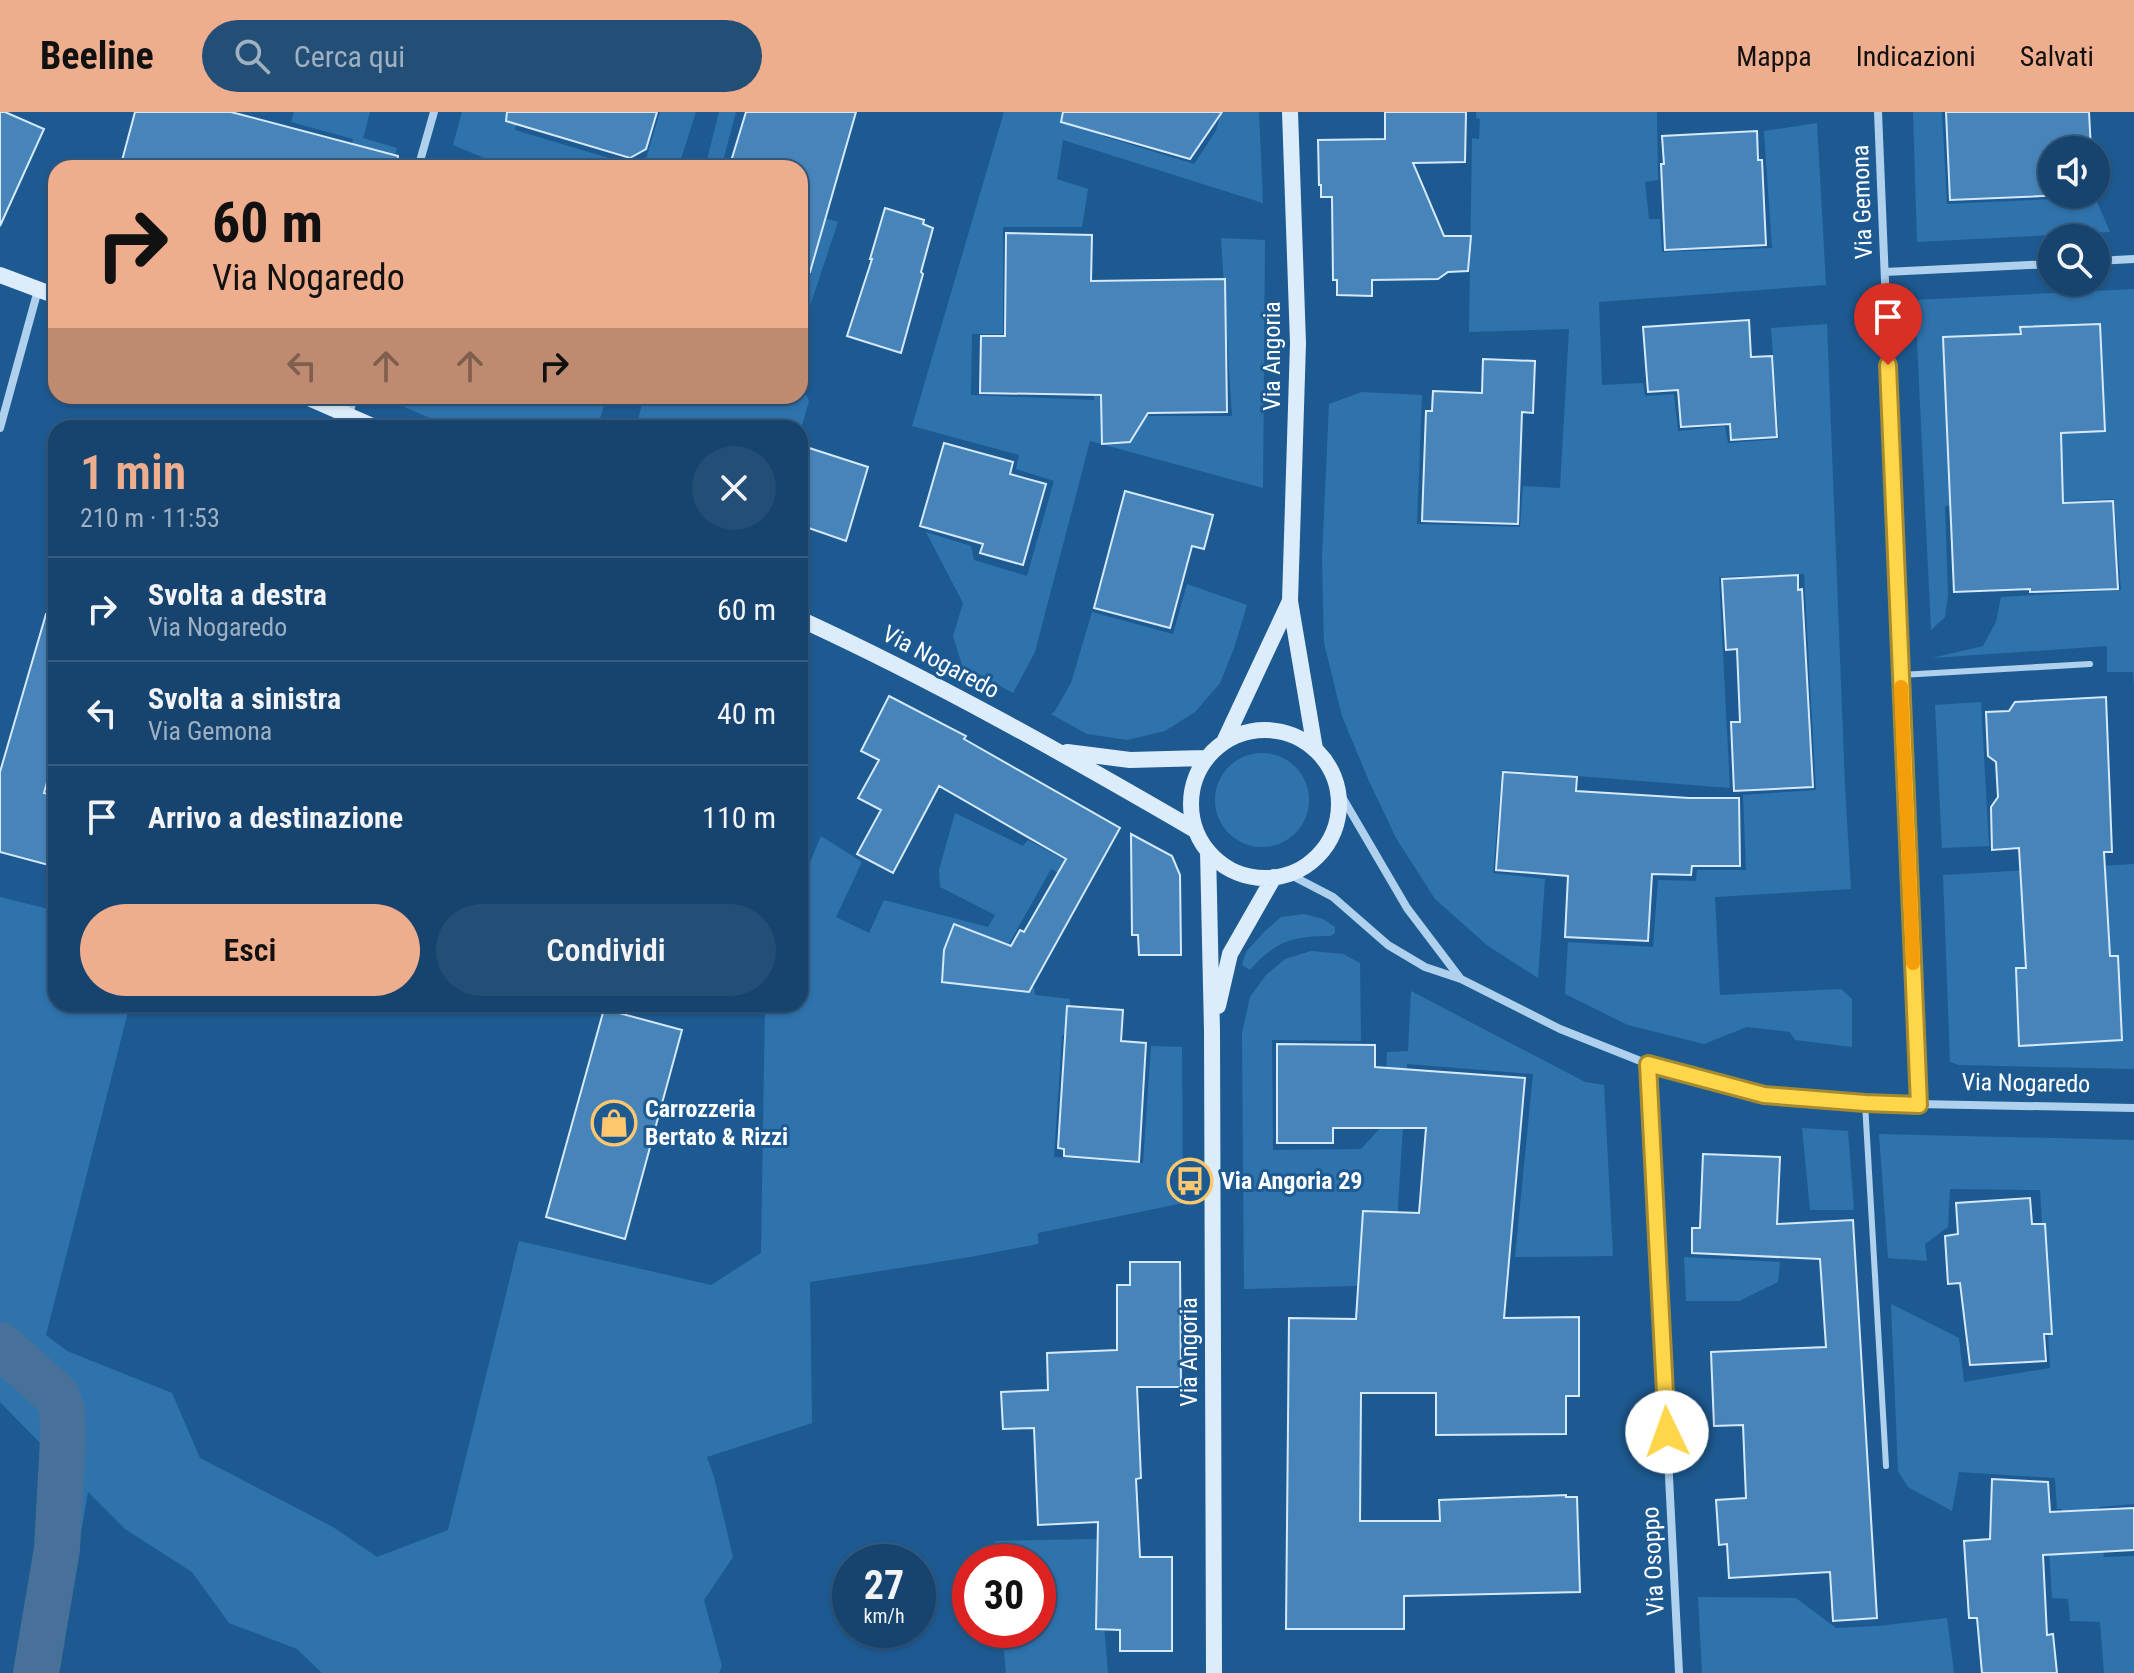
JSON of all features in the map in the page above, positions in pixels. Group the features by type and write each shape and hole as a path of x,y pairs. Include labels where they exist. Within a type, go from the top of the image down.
{"street":[{"path":"420,160 434,112"},
{"name":"Via Angoria","path":"1290,112 1298,343 1290,601 1315,749"},
{"name":"Via Gemona","path":"1878,112 1919,1105"},
{"path":"2110,260 2134,259"},
{"path":"1885,272 2038,265"},
{"path":"0,275 48,293"},
{"path":"0,428 39,289"},
{"path":"323,404 360,420"},
{"path":"349,415 352,404"},
{"name":"Via Angoria","path":"1224,742 1290,601"},
{"name":"Via Nogaredo","path":"808,623 870,651 1057,751 1195,830"},
{"path":"1272,729 1295,735 1315,749 1330,768 1338,790 1339,814 1331,837 1317,857 1298,870 1280,875 1250,876 1226,868 1208,851 1195,830 1190,805 1193,780 1205,758 1224,742 1247,732 1272,729"},
{"name":"Via Nogaredo","path":"1057,751 1130,760 1205,758"},
{"name":"Via Nogaredo","path":"1338,790 1407,908 1461,979"},
{"name":"Via Angoria","path":"1208,851 1212,1031 1214,1673"},
{"name":"Via Angoria","path":"1212,1031 1230,954 1280,875"},
{"name":"Via Nogaredo","path":"1280,875 1333,897 1388,945 1425,967 1461,979 1560,1029 1648,1064 1764,1095 1919,1105 2134,1108"},
{"name":"Via Osoppo","path":"1648,1064 1679,1673"}],"lane":[{"path":"1901,675 2090,664"},
{"path":"1865,1103 1886,1466"}],"shaded area":[{"path":"294,112 370,112 363,138 397,148 393,160 348,160 353,139 291,122"},
{"path":"462,112 520,112 515,130 615,160 489,160 453,145"},
{"path":"660,112 696,112 681,160 646,160"},
{"path":"719,112 736,112 723,160 707,160"},
{"path":"1004,112 1109,112 1103,136 1194,164 1216,131 1221,112 1259,112 1263,203 1063,140 1057,179 1088,189 1082,227 1003,227 1003,334 972,334 971,395 1094,400 1095,363 1125,416 1232,416 1221,238 1265,240 1263,488 1090,441 1035,652 1013,693 962,665 953,636 963,603 926,532 971,546 974,560 1027,576 1054,481 1016,469 1019,455 912,426"},
{"path":"1476,112 1657,112 1658,180 1645,182 1649,219 1660,219 1662,252 1772,248 1764,131 1817,123 1826,285 1599,302 1602,385 1643,383 1645,396 1674,394 1678,431 1725,426 1728,443 1779,439 1771,328 1827,324 1851,889 1715,897 1720,995 1841,989 1852,999 1852,1047 1795,1040 1790,1032 1747,1027 1704,1044 1628,1025 1565,994 1568,942 1653,947 1658,880 1696,881 1697,870 1746,870 1743,795 1816,790 1804,574 1719,577 1730,788 1502,770 1493,873 1545,879 1538,978 1488,946 1435,899 1396,838 1342,716 1324,643 1322,558 1329,404 1362,392 1422,395 1417,524 1520,527 1523,486 1560,488 1569,329 1469,332 1472,138 1479,139 1480,119 1476,118"},
{"path":"1913,112 1942,112 1947,204 2038,200 2038,208 2100,208 2107,224 2038,224 2038,236 1917,242"},
{"path":"808,213 838,222 808,312"},
{"path":"2134,289 2134,687 2133,672 2107,672 2107,646 1932,658 1983,646 1996,622 2001,597 2121,590 2114,499 1945,506 1948,595 1945,617 1931,630 1915,300 2038,294 2110,296 2110,290"},
{"path":"808,399 809,401 803,420 638,420 642,404 808,404"},
{"path":"398,404 604,404 600,420 434,420"},
{"path":"1187,584 1247,605 1220,683 1195,712 1165,731 1127,740 1087,734 1051,714 1071,683 1092,612 1173,634"},
{"path":"1981,702 1989,846 1942,848 1935,705"},
{"path":"1253,753 1271,753 1296,766 1306,782 1309,800 1306,818 1296,834 1271,847 1253,847 1228,834 1215,809 1215,791 1228,766"},
{"path":"955,813 1023,846 1028,840 1065,860 1059,873 1051,869 997,965 1034,987 1035,995 1070,999 1073,1035 1062,1035 1054,1157 1143,1163 1151,1046 1182,1047 1183,1203 1038,1233 1038,1244 810,1282 812,1423 707,1457 733,1557 704,1600 722,1666 719,1673 322,1673 297,1649 229,1623 192,1572 125,1529 88,1492 57,1673 26,1673 48,1535 49,1452 0,1402 0,897 48,909 48,1012 128,1012 46,1335 67,1351 172,1393 200,1458 333,1527 377,1557 448,1530 519,1241 711,1285 761,1253 765,1012 808,1012 808,867 821,836 862,862 836,917 869,933 884,900 988,927 995,915 940,887 939,870"},
{"path":"2134,864 2134,1069 1959,1065 1950,1062 1943,875"},
{"path":"1304,914 1323,919 1335,927 1335,933 1286,942 1268,952 1250,970 1242,965 1246,952 1281,917"},
{"path":"1311,951 1343,954 1360,963 1361,1041 1272,1040 1273,1150 1361,1149 1384,1124 1387,1052 1408,1051 1411,991 1585,1082 1604,1085 1613,1256 1515,1257 1533,1074 1407,1064 1393,1285 1244,1289 1242,1033 1250,997 1266,975 1285,959"},
{"path":"1802,1128 1848,1131 1854,1210 1810,1210"},
{"path":"1879,1134 2134,1140 2134,1504 2099,1507 2104,1557 2134,1556 2134,1673 2104,1673 2100,1622 2070,1621 2068,1599 2052,1598 2048,1536 2062,1534 2062,1509 2057,1509 2055,1478 1959,1472 1952,1511 1908,1487 1898,1471 1891,1304 1959,1338 1964,1382 2050,1368 2040,1190 1950,1189 1948,1227 1925,1244 1927,1261 1888,1258"},
{"path":"1684,1257 1780,1262 1778,1282 1739,1301 1686,1301"},
{"path":"1097,1539 1108,1673 1006,1673 1004,1648 1056,1648 1056,1544 995,1544 995,1541"},
{"path":"1698,1597 1796,1598 1836,1628 1947,1618 1954,1673 1702,1673"}],"building":[{"path":"0,112 44,129 0,226"},
{"path":"135,112 231,112 398,156 398,160 122,160"},
{"path":"507,112 657,112 646,149 630,158 506,121"},
{"path":"746,112 856,112 810,272 808,160 731,160"},
{"path":"1063,112 1222,112 1190,159 1061,122"},
{"path":"1385,112 1466,112 1465,162 1413,163 1444,236 1471,236 1468,271 1448,272 1438,279 1372,280 1372,296 1337,295 1337,280 1333,280 1332,197 1321,197 1318,140 1385,139"},
{"path":"1946,112 2089,112 2090,136 2038,136 2038,196 1950,200"},
{"path":"1757,131 1758,160 1762,160 1766,245 1665,250 1662,136"},
{"path":"885,208 924,220 923,224 933,228 901,353 847,336"},
{"path":"1006,233 1092,235 1091,281 1225,279 1227,412 1148,413 1130,442 1102,444 1101,395 980,393 981,336 1005,336"},
{"path":"1749,320 1751,357 1772,356 1777,437 1731,440 1730,424 1681,427 1678,390 1648,392 1643,327"},
{"path":"2100,324 2105,431 2061,433 2063,503 2113,501 2118,589 1954,592 1943,337 2021,334 2020,327"},
{"path":"1483,359 1535,361 1533,413 1522,412 1518,524 1422,521 1426,411 1432,411 1433,391 1482,393"},
{"path":"944,443 1013,462 1010,474 1046,484 1023,565 980,553 983,544 920,526"},
{"path":"808,448 868,467 846,541 808,528"},
{"path":"1125,491 1213,515 1204,549 1192,546 1170,628 1094,608"},
{"path":"1798,575 1798,590 1802,589 1813,787 1734,791 1731,722 1740,722 1737,649 1726,650 1722,579"},
{"path":"48,614 48,779 44,793 48,794 48,865 0,852 0,772"},
{"path":"889,696 966,736 964,739 1120,828 1029,992 942,982 944,950 954,924 1011,946 1020,930 1024,932 1066,859 939,786 893,873 857,854 881,810 858,798 879,760 861,751"},
{"path":"2106,697 2112,852 2104,852 2110,956 2118,956 2122,1040 2019,1046 2016,968 2026,968 2019,848 1992,850 1991,807 1998,797 1996,762 1988,756 1986,712 2009,711 2015,702"},
{"path":"1503,772 1577,777 1576,791 1739,798 1740,866 1692,866 1691,875 1652,874 1648,941 1565,937 1568,876 1496,870"},
{"path":"1131,834 1172,856 1180,875 1181,955 1139,955 1138,935 1132,935"},
{"path":"1067,1006 1123,1010 1121,1041 1146,1043 1139,1162 1064,1156 1064,1149 1058,1148"},
{"name":"Carrozzeria Bertato & Rizzi","path":"603,1012 615,1012 682,1030 625,1239 546,1217"},
{"path":"1277,1044 1375,1045 1375,1067 1525,1078 1504,1318 1579,1317 1579,1396 1566,1396 1566,1434 1436,1435 1436,1393 1361,1393 1360,1521 1440,1521 1439,1500 1577,1497 1580,1592 1404,1596 1404,1629 1286,1629 1289,1318 1356,1319 1363,1211 1419,1213 1426,1128 1333,1128 1333,1143 1277,1143"},
{"path":"1703,1154 1780,1157 1777,1224 1853,1220 1877,1618 1833,1621 1830,1572 1729,1578 1727,1544 1719,1545 1716,1500 1746,1498 1743,1425 1714,1426 1711,1352 1826,1347 1820,1259 1692,1253 1692,1228 1700,1228"},
{"path":"2030,1198 2032,1224 2045,1224 2052,1334 2044,1334 2046,1361 1970,1365 1960,1283 1948,1284 1945,1236 1958,1234 1956,1203"},
{"path":"1130,1262 1180,1262 1181,1387 1137,1387 1141,1478 1136,1479 1140,1557 1172,1557 1172,1651 1120,1651 1120,1630 1096,1629 1098,1522 1038,1525 1034,1428 1003,1429 1001,1392 1048,1390 1047,1353 1117,1350 1117,1285 1130,1285"},
{"path":"1992,1479 2048,1482 2050,1512 2134,1508 2134,1550 2043,1555 2047,1635 2053,1634 2057,1673 1982,1673 1977,1618 1969,1618 1964,1541 1990,1539"}],"waterway":[{"path":"0,1345 56,1395 62,1410 57,1549 36,1673"}],"slow traffic":[{"path":"1901,687 1913,963"}],"place":[{"name":"Carrozzeria Bertato & Rizzi","path":"614,1123"},
{"name":"Via Angoria 29","path":"1190,1181"}],"route":[{"path":"1667,1432 1648,1064 1764,1095 1919,1105 1888,365"}]}
